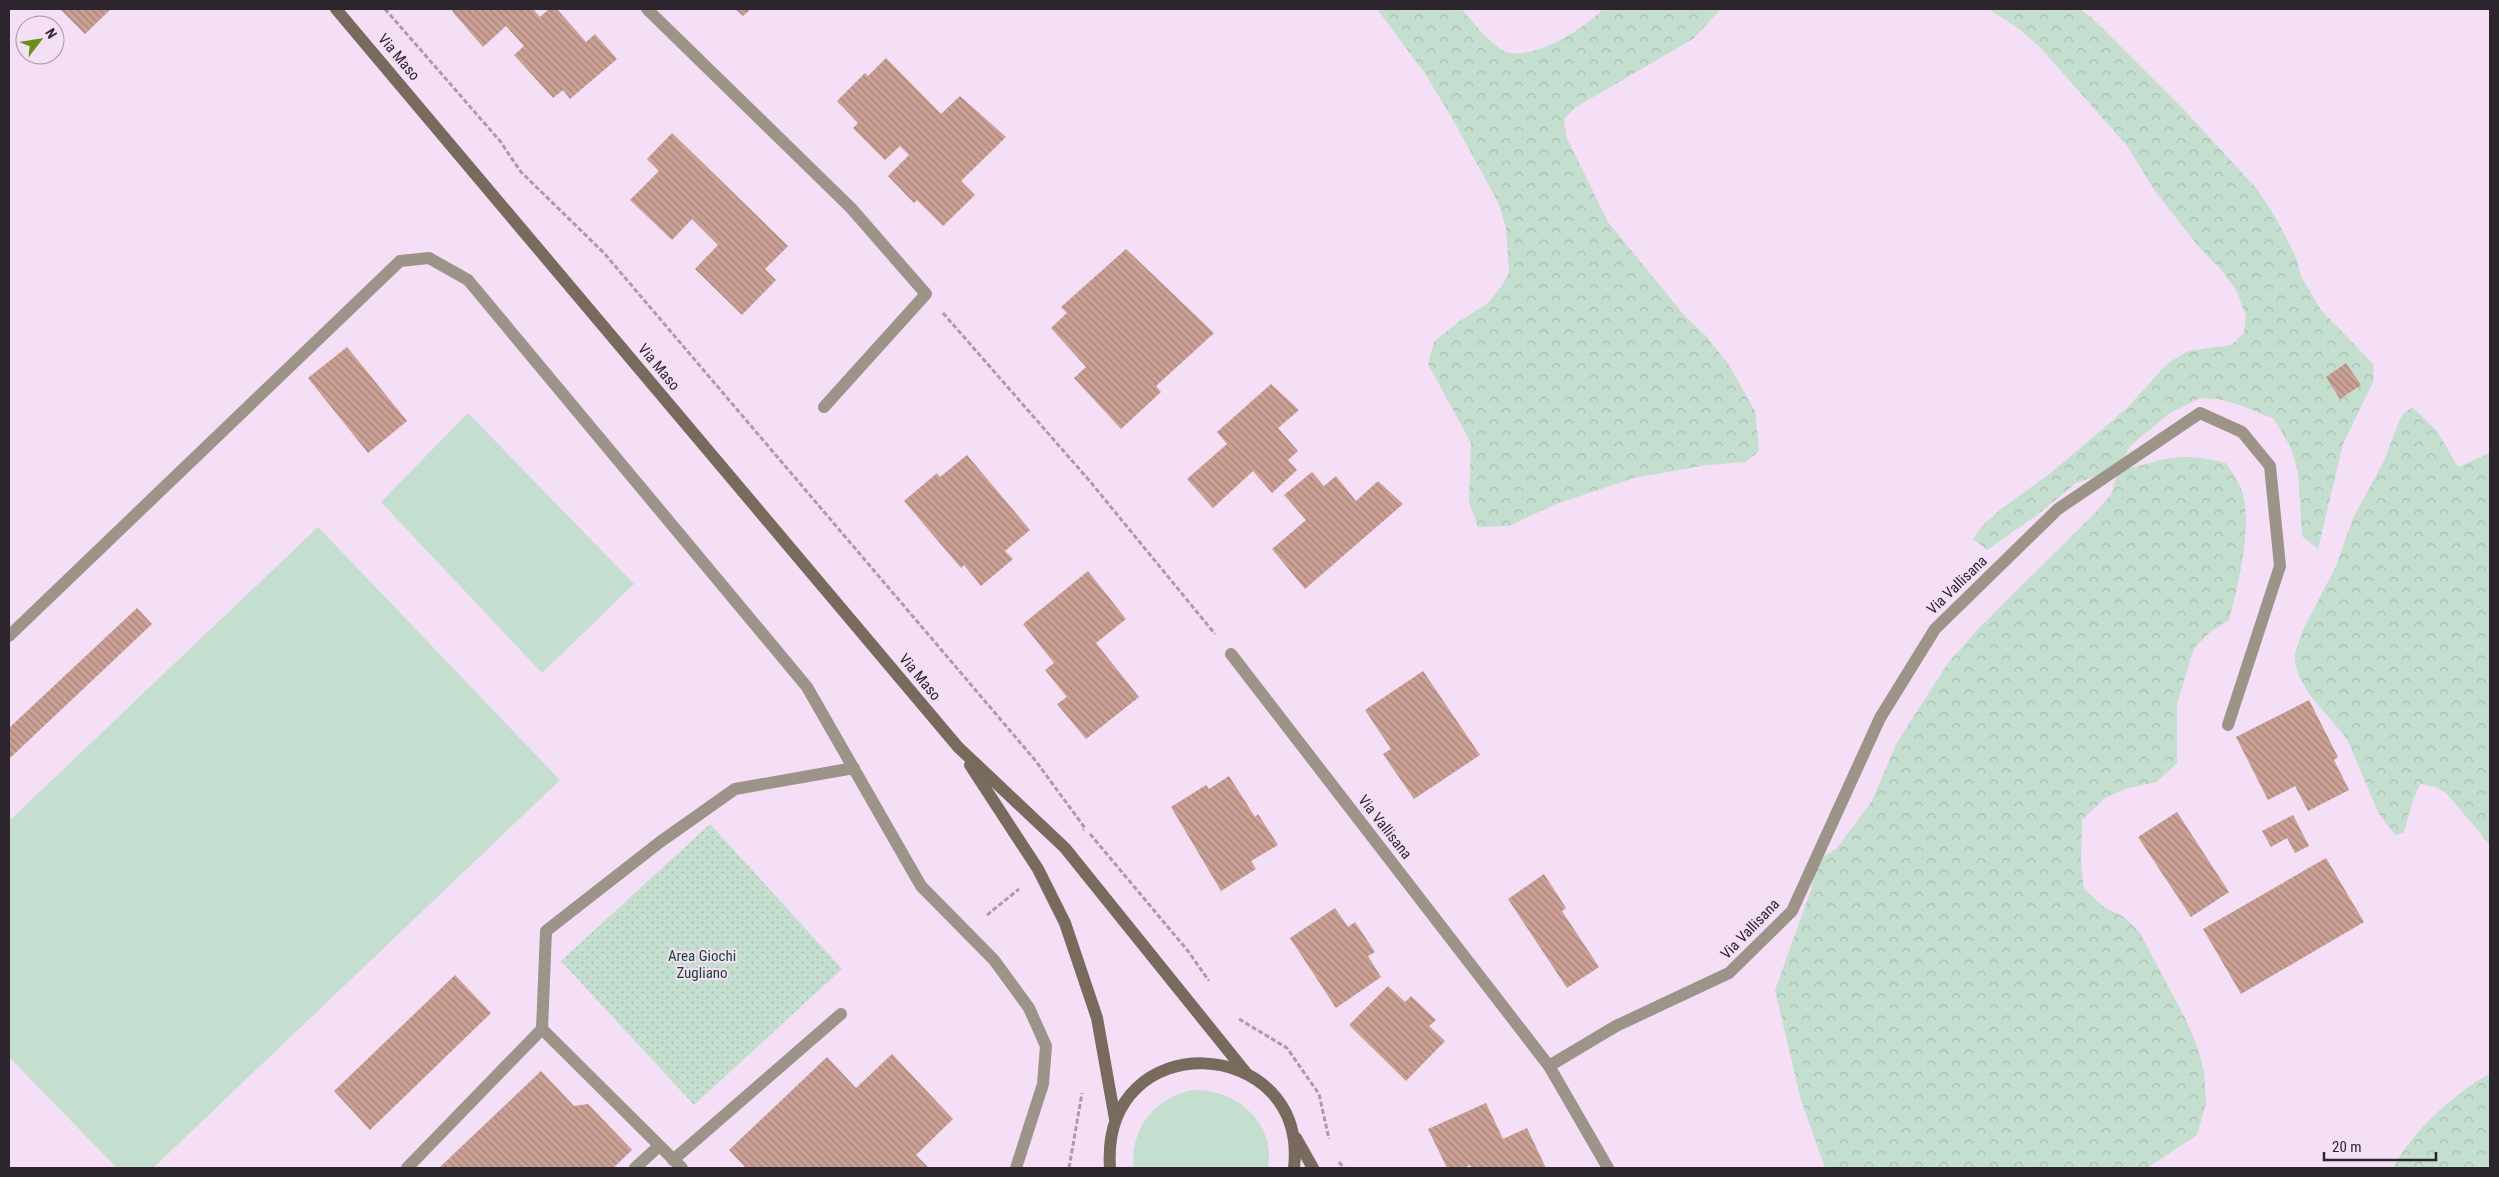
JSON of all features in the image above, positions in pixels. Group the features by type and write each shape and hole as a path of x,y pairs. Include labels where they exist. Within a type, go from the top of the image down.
{"main road":[{"name":"Via Maso","path":"336,9 958,746"},
{"path":"958,746 1065,848 1247,1074"},
{"path":"958,746 1038,869 1065,923 1097,1018 1115,1119"},
{"path":"1110,1168 1108,1147 1115,1119 1132,1093 1156,1073 1186,1063 1217,1063 1247,1074 1262,1083 1284,1110 1290,1126 1313,1168"},
{"path":"1290,1126 1295,1153 1294,1168"}],"street":[{"path":"647,9 851,208 926,294 824,407"},
{"path":"9,636 400,261 428,258 468,280 807,687 921,886 994,960 1028,1008 1046,1046 1043,1084 1016,1168"},
{"name":"Via Vallisana","path":"1549,1066 1616,1026 1729,974 1792,910 1880,718 1935,629 2058,509 2200,413 2242,432 2270,466 2280,566 2228,725"},
{"name":"Via Vallisana","path":"1231,654 1549,1066 1608,1168"},
{"path":"407,1168 542,1029 546,931 660,842 735,789 854,768"},
{"path":"542,1029 677,1164 841,1014"},
{"path":"635,1168 659,1146"}],"path":[{"path":"926,294 1088,478 1231,654"},
{"path":"1085,828 1188,951 1210,983"},
{"path":"966,932 1022,887"},
{"path":"1232,1015 1287,1048 1319,1094 1330,1145"},
{"path":"1338,1161 1344,1168"}],"green space":[{"path":"1377,9 1462,9 1484,35 1498,47 1510,53 1522,53 1547,46 1573,33 1603,9 1721,9 1693,39 1576,107 1564,119 1566,136 1608,222 1684,315 1706,336 1729,365 1755,411 1759,451 1746,462 1707,465 1634,478 1556,504 1509,526 1478,527 1469,502 1471,443 1428,364 1434,342 1458,322 1488,303 1501,287 1509,272 1506,228 1498,202 1452,118 1426,75"},
{"path":"1988,9 2080,9 2092,18 2185,111 2257,189 2276,218 2295,255 2302,278 2321,310 2374,365 2373,382 2343,444 2318,549 2302,536 2298,471 2290,446 2274,419 2240,405 2218,399 2200,398 2170,413 2130,446 2119,468 2133,467 2179,457 2200,458 2226,463 2241,488 2245,505 2244,548 2229,620 2210,632 2194,648 2177,704 2177,763 2157,782 2128,788 2105,798 2082,820 2081,865 2084,889 2104,907 2124,917 2140,933 2185,1018 2198,1048 2204,1072 2206,1103 2197,1135 2147,1168 1825,1168 1801,1100 1775,990 1811,890 1815,862 1836,849 1872,801 1896,744 1948,663 1980,627 2097,511 2111,494 2119,469 2076,483 2037,515 1987,550 1973,539 1983,525 2001,509 2052,472 2127,408 2168,363 2188,351 2231,345 2244,333 2246,316 2236,290 2223,272 2198,246 2155,191 2127,146 2040,47 2018,28"},
{"path":"2412,407 2437,431 2458,467 2490,453 2490,845 2447,794 2436,787 2421,784 2413,800 2404,833 2395,835 2379,814 2347,739 2309,694 2300,678 2295,662 2295,654 2302,632 2336,566 2353,518 2384,461 2400,419"},
{"path":"468,413 634,584 542,673 381,502"},
{"path":"318,527 560,780 153,1168 117,1168 9,1057 9,821"},
{"name":"Area Giochi Zugliano","path":"710,824 842,969 694,1105 561,961"},
{"path":"2490,1073 2490,1168 2393,1168 2412,1140 2435,1114 2462,1092"},
{"path":"1192,1090 1208,1091 1223,1095 1249,1111 1259,1123 1266,1136 1269,1151 1268,1168 1134,1168 1136,1140 1140,1128 1147,1117 1167,1100"}],"building":[{"path":"60,9 111,9 85,34"},
{"path":"454,9 533,9 540,17 549,9 557,9 586,42 595,34 617,59 570,99 563,90 553,98 514,55 524,46 506,26 483,47 452,11"},
{"path":"735,9 751,9 743,16"},
{"path":"886,58 941,114 960,96 1006,137 961,181 975,195 943,226 917,200 914,203 888,176 909,155 900,146 885,160 853,128 858,123 837,101 865,73 868,76"},
{"path":"672,133 788,246 765,269 776,280 742,315 695,269 718,245 692,219 672,240 630,200 659,171 647,159"},
{"path":"1126,249 1214,333 1156,386 1161,392 1121,429 1074,378 1086,367 1051,328 1067,313 1061,307"},
{"path":"347,347 407,421 368,453 308,378"},
{"path":"2346,363 2361,385 2340,399 2326,377"},
{"path":"1271,384 1299,410 1278,428 1298,451 1288,460 1297,470 1272,493 1253,471 1213,508 1187,479 1227,444 1217,432"},
{"path":"967,455 1030,530 1005,551 1013,559 981,586 964,565 961,568 904,501 937,473 940,477"},
{"path":"1312,472 1324,486 1336,476 1356,501 1378,481 1403,504 1305,589 1272,549 1306,520 1284,495"},
{"path":"1088,571 1126,619 1096,643 1139,697 1086,739 1057,704 1067,697 1045,670 1054,663 1023,624"},
{"path":"137,608 152,624 9,759 9,728"},
{"path":"1423,671 1480,755 1414,799 1383,754 1391,749 1365,710"},
{"path":"2309,700 2338,757 2334,760 2349,790 2308,811 2295,786 2268,800 2236,737"},
{"path":"1229,776 1255,817 1258,814 1278,845 1251,861 1256,869 1221,891 1171,807 1206,785 1209,789"},
{"path":"2177,812 2229,892 2191,917 2138,837"},
{"path":"2293,815 2309,846 2295,853 2287,838 2271,847 2262,831"},
{"path":"2326,858 2364,922 2241,994 2203,929"},
{"path":"1544,874 1566,908 1562,911 1599,967 1567,988 1508,899"},
{"path":"1335,908 1348,927 1355,922 1375,952 1368,956 1381,977 1336,1008 1290,938"},
{"path":"455,975 491,1013 370,1130 334,1091"},
{"path":"1388,986 1405,1002 1411,996 1436,1020 1429,1026 1445,1041 1406,1081 1349,1025"},
{"path":"892,1054 953,1119 916,1155 929,1168 746,1168 729,1150 827,1057 856,1088"},
{"path":"541,1071 574,1106 588,1104 632,1150 613,1168 439,1168"},
{"path":"1486,1103 1503,1139 1527,1128 1546,1168 1471,1168 1470,1165 1464,1168 1447,1168 1428,1129"}]}
